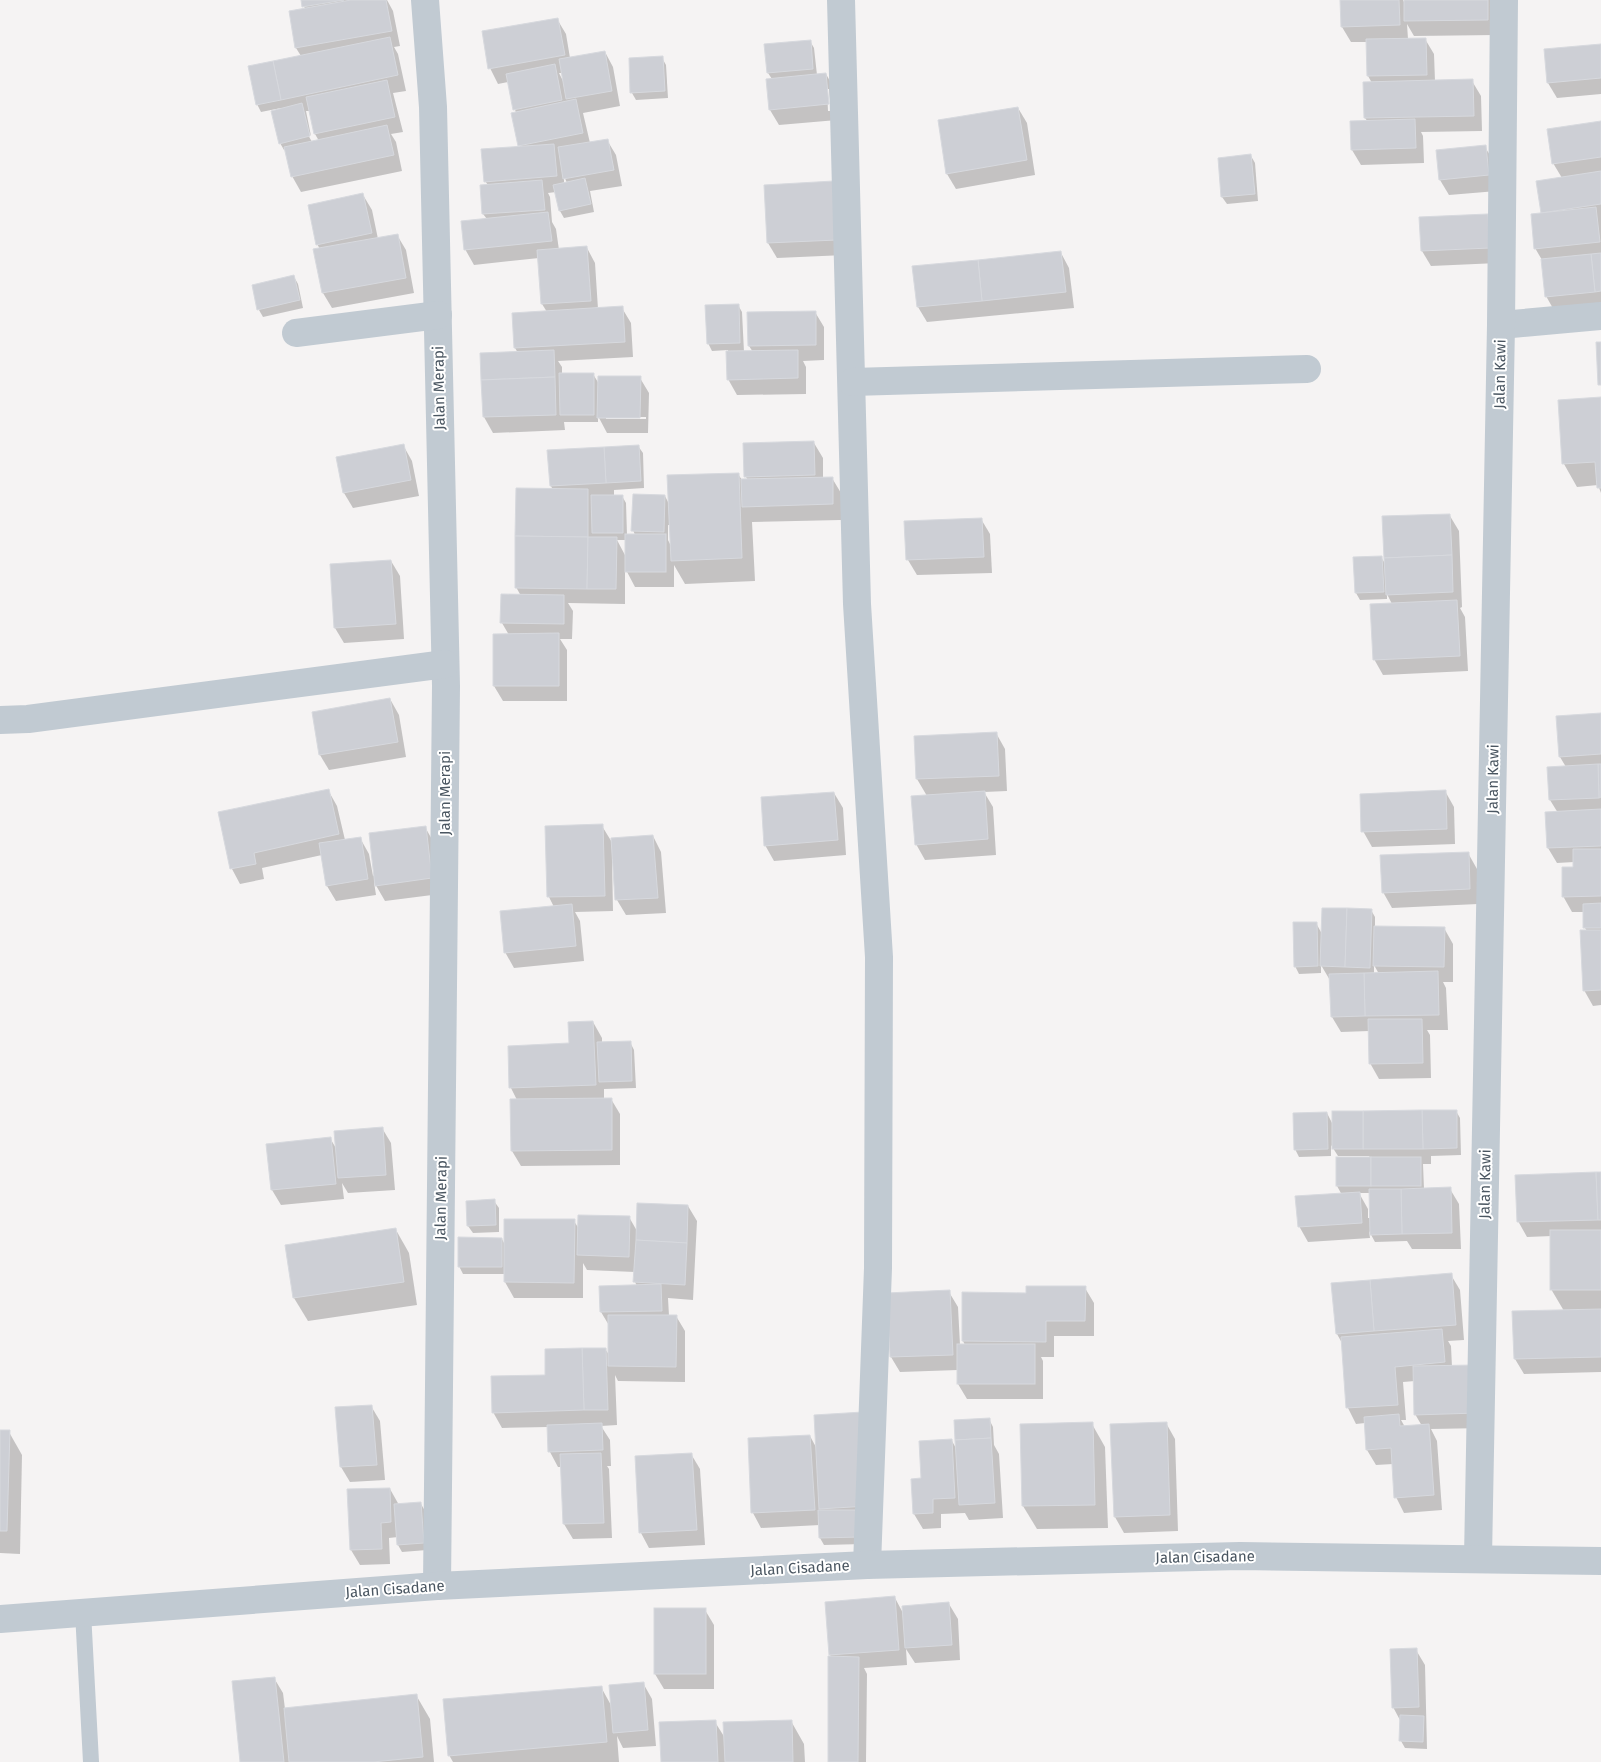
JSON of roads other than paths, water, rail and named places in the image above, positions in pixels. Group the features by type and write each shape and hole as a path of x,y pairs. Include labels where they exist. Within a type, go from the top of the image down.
{"street":[{"name":"Jalan Merapi","path":"425,0 433,107 445,664 437,1586"},
{"path":"841,0 857,604 879,957 878,1268 867,1565"},
{"name":"Jalan Kawi","path":"1478,1558 1501,325 1504,0"},
{"path":"296,332 438,315"},
{"path":"1501,325 1601,316"},
{"path":"852,382 1306,369"},
{"path":"0,720 28,719 445,664"},
{"name":"Jalan Cisadane","path":"0,1618 437,1586 867,1565 1240,1556 1601,1561"}],"lane":[{"path":"84,1612 91,1762"}]}
